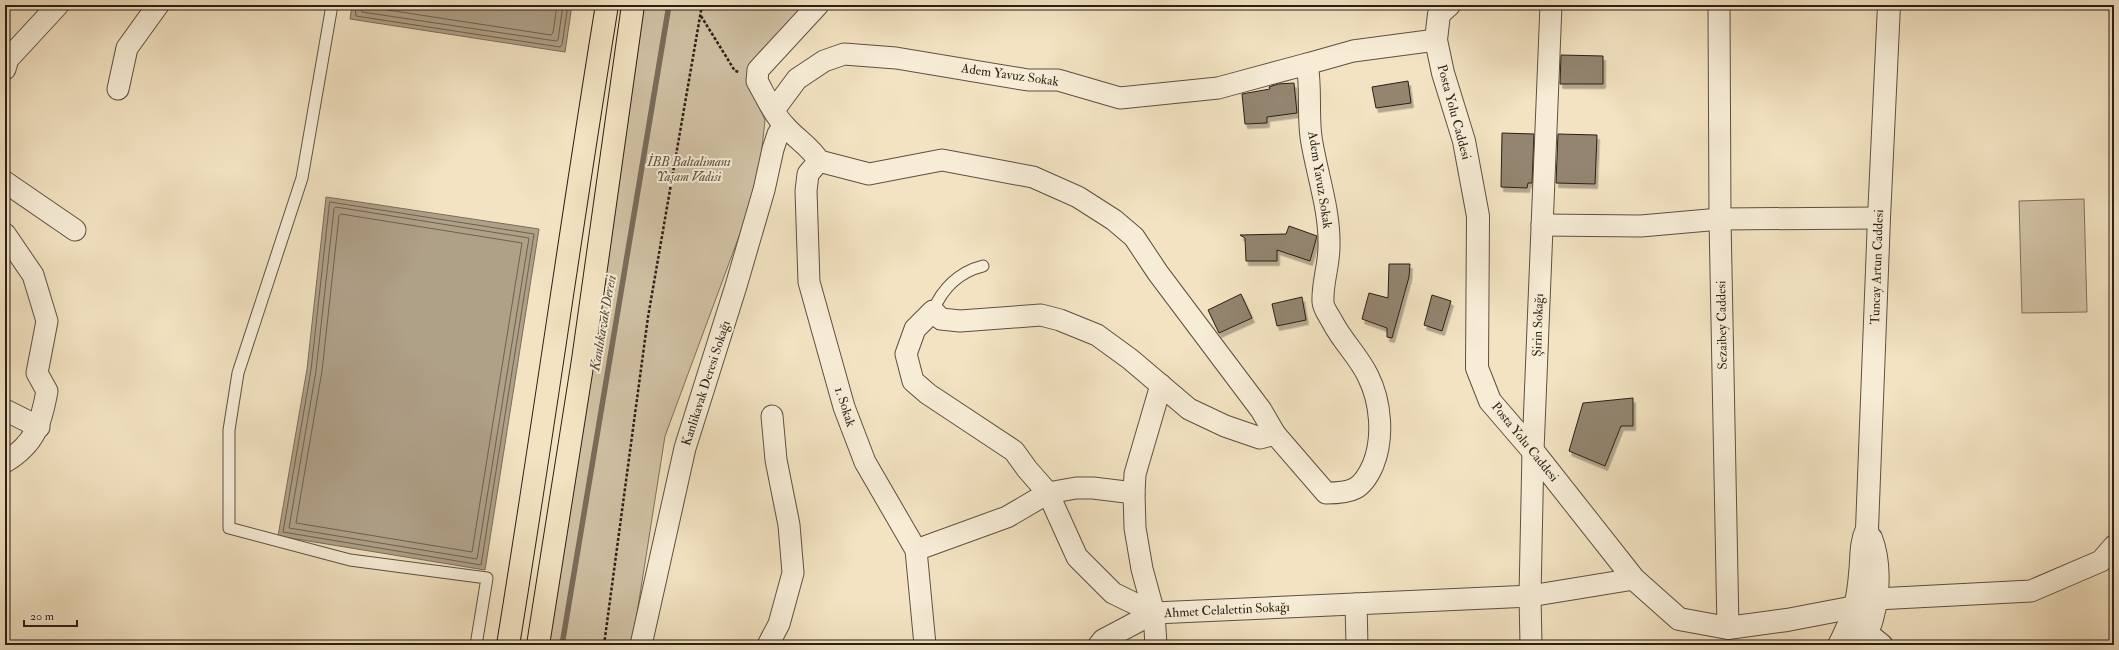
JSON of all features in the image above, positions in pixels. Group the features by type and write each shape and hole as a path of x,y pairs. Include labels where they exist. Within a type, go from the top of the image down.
{"main road":[{"path":"508,645 556,346 587,127 607,5"},
{"path":"538,645 583,360 633,5"}],"street":[{"path":"5,70 8,59 58,5"},
{"path":"118,89 127,48 158,5"},
{"path":"818,5 758,70 756,76 757,81 779,118 813,150 820,161"},
{"name":"Posta Yolu Caddesi","path":"1448,5 1438,14 1436,40 1442,73 1464,141 1478,216 1477,368 1490,401 1533,451 1634,579 1679,619 1728,637 1787,620 1864,630 1876,599"},
{"name":"Şirin Sokağı","path":"1531,645 1530,596 1533,451 1551,5"},
{"name":"Sezaibey Caddesi","path":"1719,5 1720,219 1728,637"},
{"name":"Tuncay Artun Caddesi","path":"1867,529 1889,5"},
{"path":"1307,64 1353,51 1436,40"},
{"name":"Adem Yavuz Sokak","path":"779,118 797,79 824,61 844,54 896,58 1028,80 1058,80 1120,98 1218,88 1307,64 1310,82 1311,141 1325,198 1329,247 1322,303 1340,337 1368,375 1377,404 1380,439 1372,466 1359,488 1341,493 1326,493 1275,434 1261,410 1158,273 1134,237 1114,220 1078,197 1033,177 982,166 942,160 869,174 820,161"},
{"name":"Kanlikavak Deresi Sokağı","path":"640,645 685,448 736,286 764,190 773,149 778,134 779,118"},
{"name":"1. Sokak","path":"820,161 808,174 806,191 809,282 818,319 844,407 865,462 916,550 925,645"},
{"path":"5,182 75,230"},
{"path":"1542,225 1641,226 1720,219 1879,218"},
{"path":"5,234 33,275 47,321 37,373 47,391 39,427 17,454 5,462"},
{"path":"934,311 941,319 960,322 1041,315 1060,320 1096,335 1161,385 1189,409 1225,426 1260,438 1275,434"},
{"name":"Ahmet Celalettin Sokağı","path":"934,311 915,329 906,354 914,381 928,394 1014,451 1027,470 1048,493 1077,557 1113,593 1154,613 1530,596 1634,579"},
{"path":"1156,645 1154,613 1142,569 1135,528 1134,494 1135,474 1161,385"},
{"path":"5,410 39,427"},
{"path":"768,645 779,624 793,573 788,525 776,460 772,416"},
{"path":"916,550 1007,517 1048,493 1076,488 1093,488 1134,494"},
{"path":"1839,645 1864,630 1876,599 1877,577 1875,556 1873,543 1867,529"},
{"path":"1864,630 1860,575 1862,541 1867,529"},
{"path":"1876,599 2031,591 2101,561 2114,546"},
{"path":"1356,604 1357,645"},
{"path":"1099,645 1103,640 1154,613"}],"lane":[{"path":"332,5 302,178 238,373 228,430 229,528 350,560 487,578 476,645"},
{"path":"934,311 939,298 954,280 976,268 983,266"}],"path":[{"path":"604,645 648,316 702,5"},
{"path":"701,16 735,71 756,76"}],"green space":[{"name":"İBB Baltalimanı Yaşam Vadisi","path":"643,5 810,5 746,79 765,120 758,185 665,436 632,645 545,645"},
{"path":"2084,199 2087,312 2022,313 2019,201"}],"water":[{"path":"352,5 572,5 565,52 350,19"},
{"path":"326,197 539,229 485,570 278,536 307,369"}],"building":[{"path":"1561,55 1603,56 1603,84 1560,84"},
{"path":"1408,81 1411,103 1376,108 1372,87"},
{"path":"1294,83 1297,113 1267,117 1267,123 1245,124 1242,94 1270,89 1269,87 1278,84"},
{"path":"1502,133 1534,134 1532,183 1528,183 1527,188 1501,187"},
{"path":"1558,134 1597,135 1595,184 1556,183"},
{"path":"1289,226 1317,236 1310,261 1277,250 1277,261 1246,261 1245,238 1240,235 1286,234"},
{"path":"1389,264 1410,264 1409,277 1392,338 1387,337 1387,328 1362,319 1369,293 1388,298"},
{"path":"1241,294 1252,318 1219,333 1208,310"},
{"path":"1432,295 1451,301 1442,331 1424,325"},
{"path":"1302,297 1306,320 1277,326 1272,304"},
{"path":"1633,398 1633,426 1621,426 1605,466 1569,451 1583,403"}],"waterway":[{"name":"Kanlıkavak Deresi","path":"562,645 669,5"}]}
